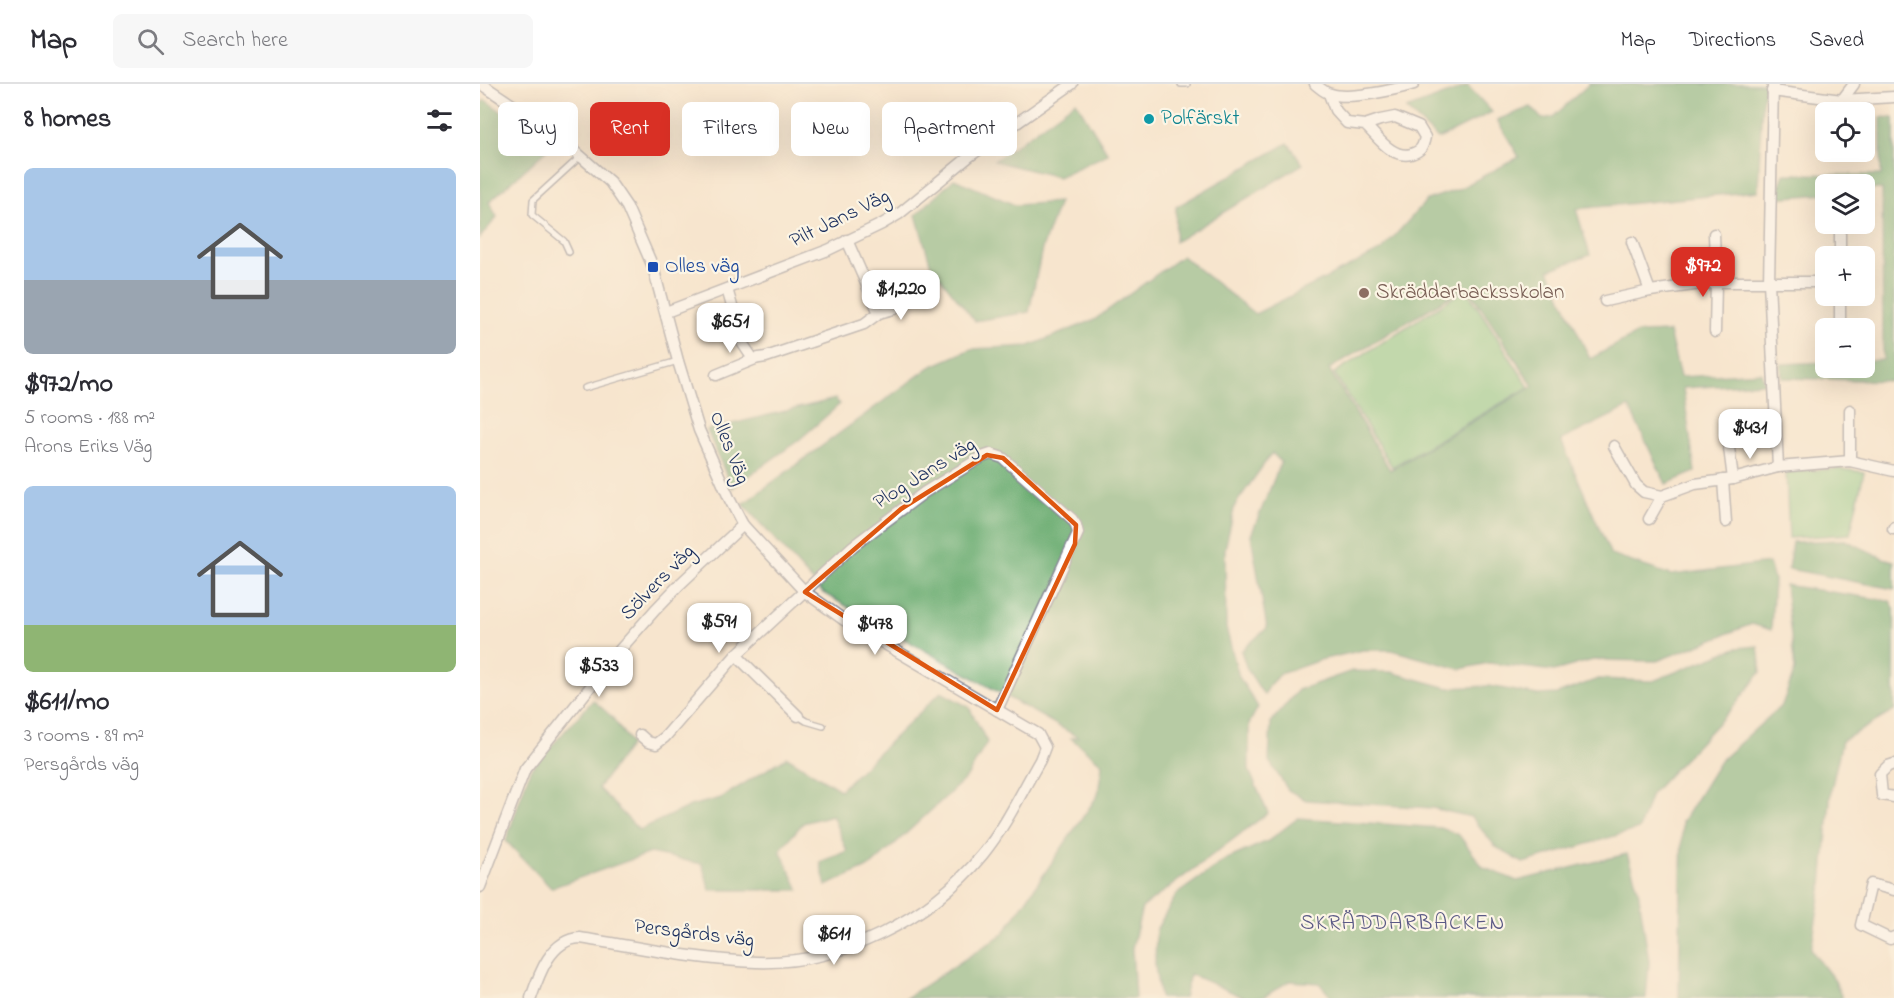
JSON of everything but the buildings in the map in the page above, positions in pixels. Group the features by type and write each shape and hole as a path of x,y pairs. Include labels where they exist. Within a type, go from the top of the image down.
{"street":[{"name":"Olles Väg","path":"481,84 552,131 610,183 627,207 653,267 699,430 743,525 805,592 869,636 1038,734 1045,747"},
{"name":"Pilt Jans Väg","path":"666,312 828,250 899,214 970,156 1071,84"},
{"path":"1315,84 1329,94 1341,96 1372,93 1414,84"},
{"path":"1842,100 1854,84"},
{"path":"1778,467 1769,282 1772,88 1842,100 1894,97"},
{"path":"1329,94 1335,110 1347,123 1365,125 1395,117 1419,127 1425,138 1423,147 1418,152 1400,156 1390,150 1365,125"},
{"path":"1714,234 1715,332"},
{"path":"847,240 879,313"},
{"path":"1632,242 1650,291"},
{"path":"1605,301 1650,291 1716,282 1815,282"},
{"path":"727,289 743,344 753,359 756,358"},
{"path":"716,375 756,358 766,357 864,324 879,313 894,309 911,299"},
{"path":"1850,410 1850,461"},
{"path":"1726,424 1728,480 1726,522"},
{"path":"1614,446 1636,486 1644,492 1662,496 1695,484 1728,480 1778,467 1850,461 1894,471"},
{"name":"Plog Jans väg","path":"805,592 853,546 925,492 987,455 995,454 1003,458 1072,519 1078,533 997,710"},
{"path":"1649,519 1662,496"},
{"name":"Sölvers väg","path":"480,887 525,769 618,652 655,610 743,525"},
{"path":"640,735 648,742 656,744 665,737 736,656 805,592"},
{"path":"736,656 798,716"},
{"name":"Persgårds väg","path":"531,998 537,978 555,948 568,938 758,962 812,958 875,936 925,909 958,881 984,853 1040,760 1045,747"},
{"path":"1894,764 1888,766 1880,774 1882,795 1894,798"},
{"path":"1894,890 1871,884 1861,925 1890,939 1894,937"}],"lane":[{"path":"1181,84 1187,84"},
{"path":"569,252 564,241 531,215 533,200 581,156"},
{"path":"585,388 678,361"},
{"path":"798,716 823,726"}],"highlighted area":[{"path":"987,455 1003,458 1076,525 1075,544 997,710 805,592 901,509"}],"green space":[{"path":"1589,84 1765,84 1758,191 1576,209 1590,255 1549,270 1590,359 1638,333 1669,332 1680,377 1761,372 1764,383 1683,388 1695,472 1666,484 1629,407 1561,440 1611,555 1671,575 1769,563 1774,580 1771,630 1752,624 1657,661 1593,660 1554,671 1489,663 1460,669 1391,650 1363,650 1320,660 1280,674 1264,695 1247,669 1241,651 1267,628 1251,535 1281,462 1272,453 1235,505 1225,549 1226,628 1239,677 1258,707 1249,724 1249,770 1268,813 1142,908 1132,948 1135,998 906,998 1003,934 1098,795 1102,764 1071,738 1078,737 823,593 743,504 930,367 971,349 1029,346 1094,320 1182,256 1255,314 1382,250 1427,200 1459,189 1519,157 1497,120 1531,107 1542,119 1553,117","holes":["1467,286 1533,386 1390,470 1329,369"]},
{"path":"1468,86 1492,112 1438,139 1406,109"},
{"path":"485,100 498,109 498,156 540,156 489,202 497,217 480,238 480,105"},
{"path":"1076,101 1108,154 1058,177 994,161 1001,156 1017,156 1017,144"},
{"path":"1881,117 1894,118 1894,381 1782,378 1781,364 1815,362 1815,378 1875,378 1875,360 1883,360 1882,189 1875,189 1875,175 1881,175"},
{"path":"1288,143 1303,164 1175,242 1176,207"},
{"path":"1784,174 1815,174 1815,195 1775,198"},
{"path":"954,179 1015,205 1059,202 1042,249 1029,312 975,321 931,266 916,215"},
{"path":"1466,289 1529,387 1392,467 1334,373"},
{"path":"835,399 840,404 799,440 732,488 707,430"},
{"path":"1839,469 1864,472 1850,534 1789,538 1786,471"},
{"path":"1845,540 1894,561 1894,589 1788,569 1792,542"},
{"path":"1785,585 1890,601 1894,608 1894,711 1842,741 1831,790 1822,885 1811,950 1835,981 1842,998 1679,998 1682,822 1720,761 1782,705 1795,670"},
{"path":"1758,646 1761,672 1735,705 1651,794 1639,829 1523,863 1496,847 1471,817 1432,808 1306,800 1288,790 1269,761 1271,722 1298,690 1352,671 1391,672 1448,688 1489,686 1538,695 1557,694 1598,679 1653,681 1736,648"},
{"path":"941,692 969,707 987,742 967,777 872,865 826,886 820,862 847,851 832,815 803,823 780,850 799,890 710,890 702,864 650,853 551,888 506,841 530,770 593,700 612,717 631,744 598,788 639,830 690,806 721,798 787,757 840,790"},
{"path":"1298,818 1441,828 1459,835 1483,867 1517,881 1627,854 1638,889 1649,962 1646,998 1332,998 1319,983 1289,981 1262,998 1245,998 1190,974 1184,998 1160,998 1155,966 1156,930 1177,894 1225,860 1268,841"}],"place":[{"name":"Polfärskt","path":"1149,119"},
{"name":"Olles väg","path":"653,267"},
{"name":"Skräddarbacksskolan","path":"1364,293"}],"district":[{"name":"SKRÄDDARBACKEN","path":"1403,924"}]}
